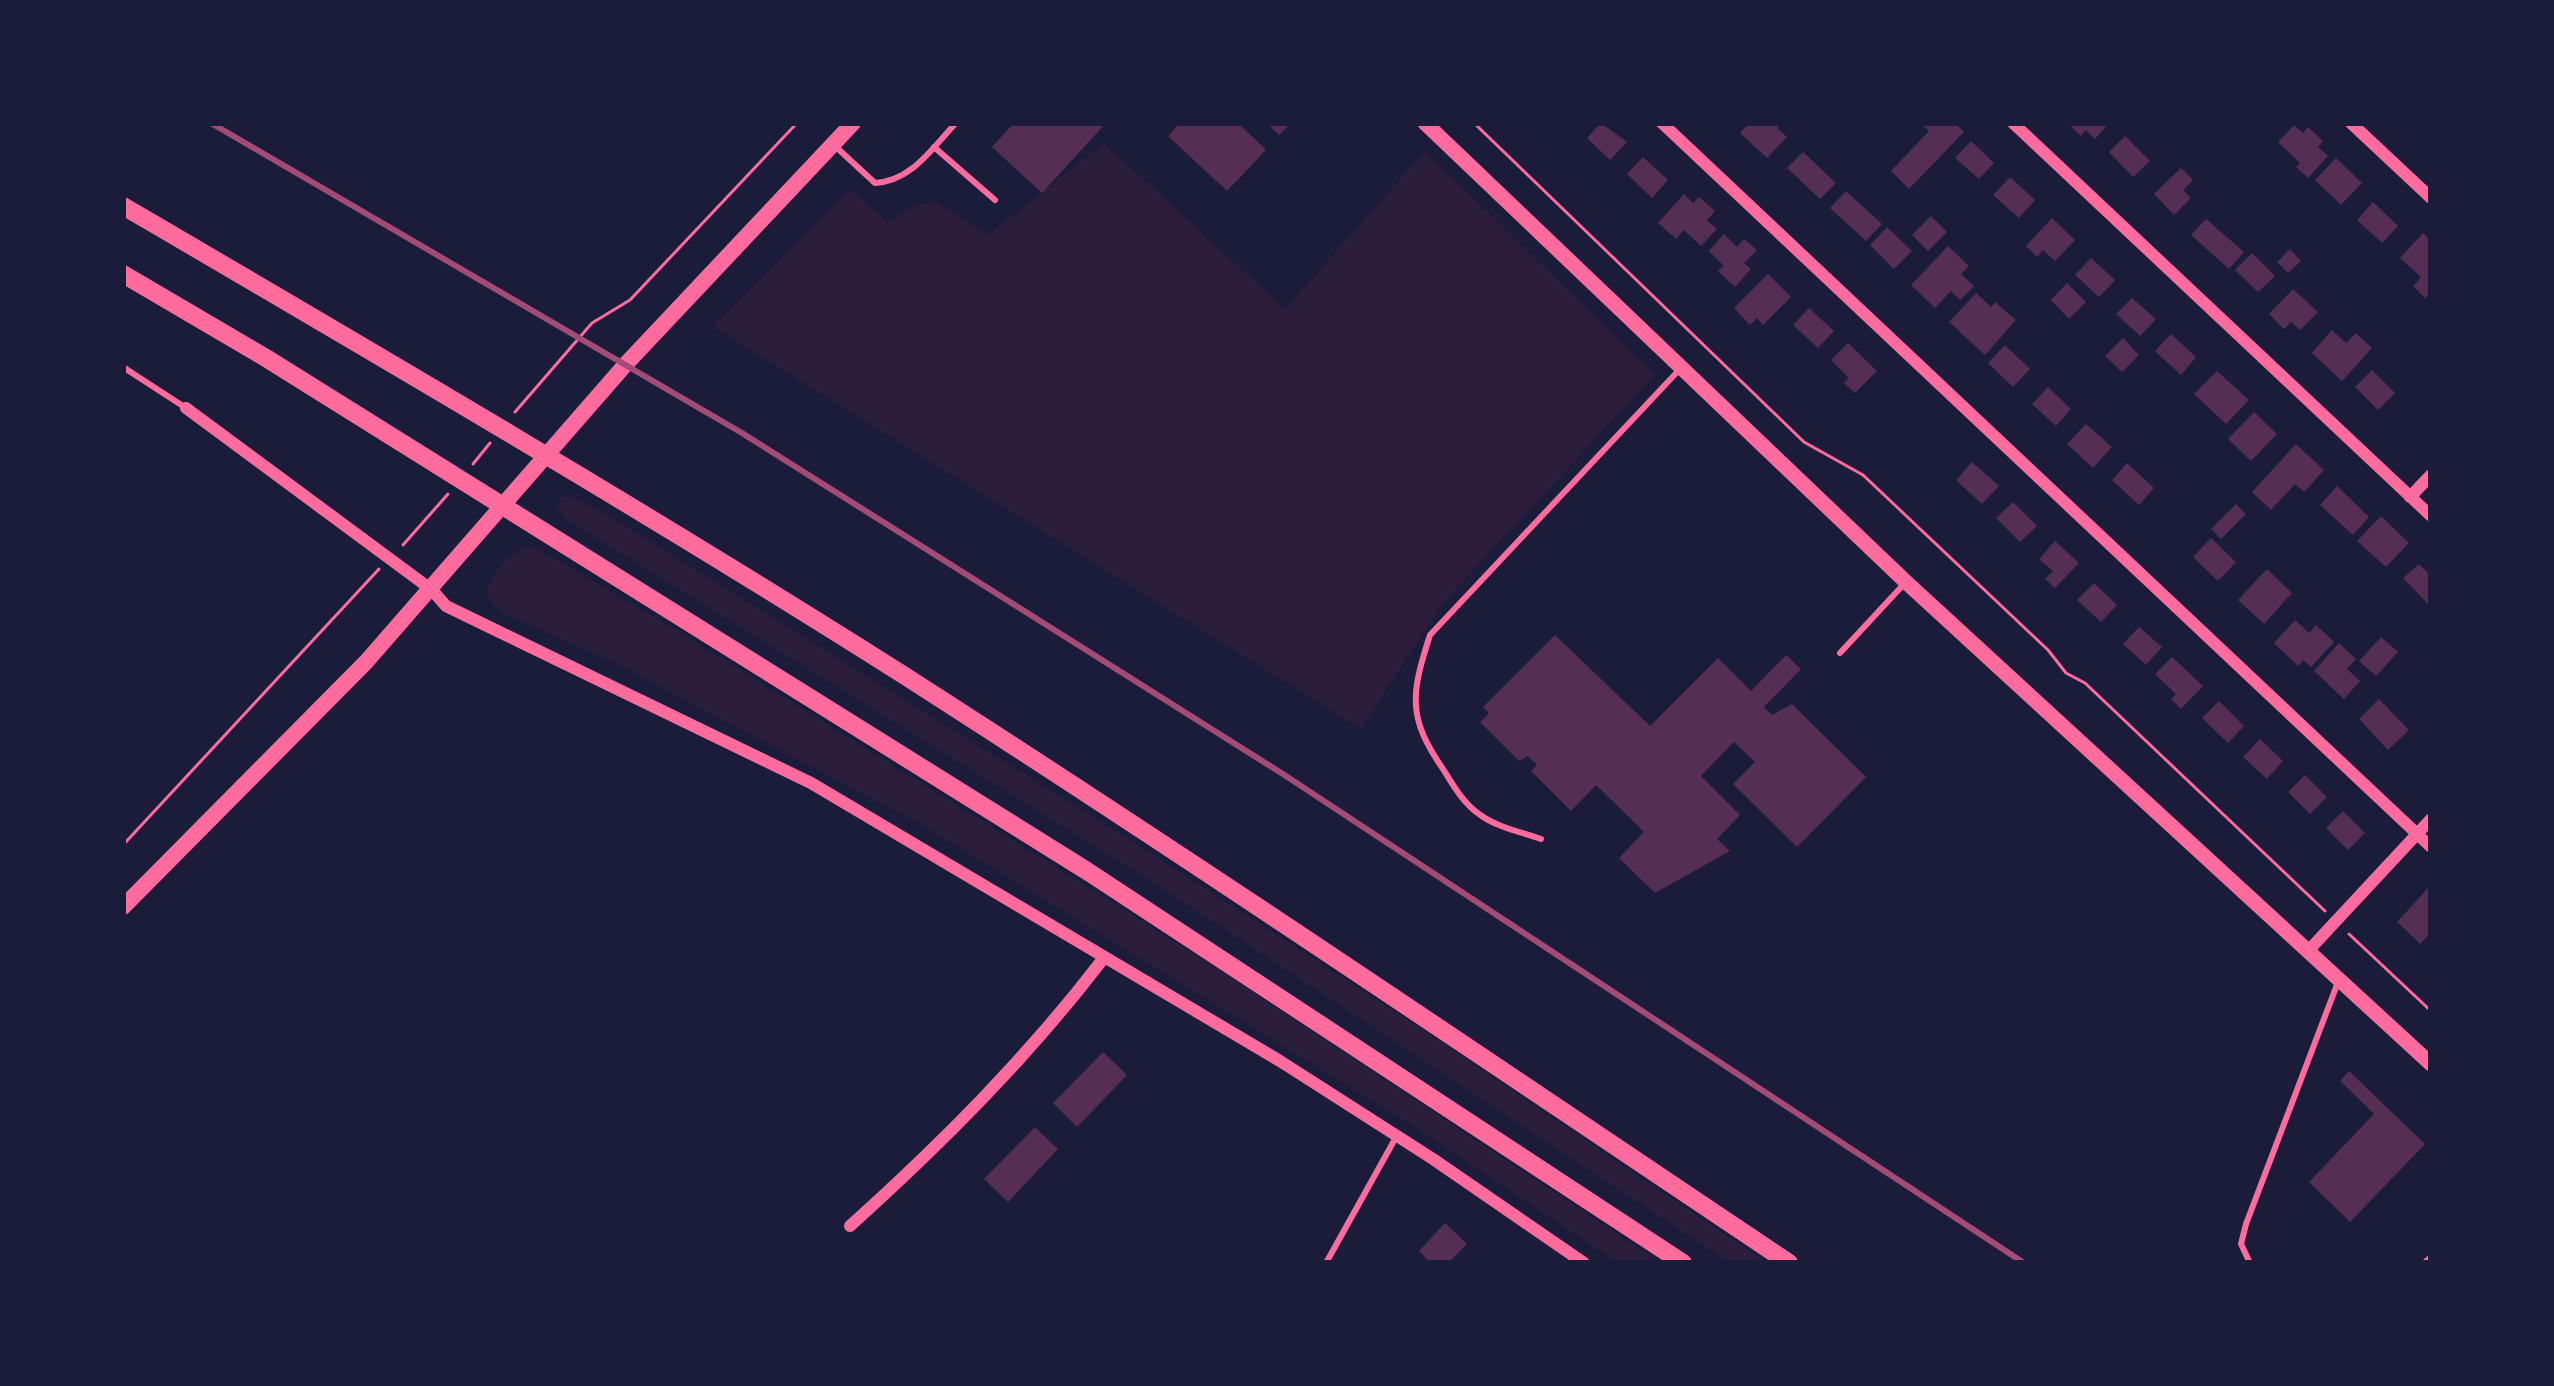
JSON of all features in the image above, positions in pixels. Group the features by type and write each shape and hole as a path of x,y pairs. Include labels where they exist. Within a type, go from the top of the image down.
{"main road":[{"path":"123,907 366,662 625,365 853,123"},
{"path":"123,206 548,456 860,649 1152,836 1789,1263"},
{"path":"123,274 266,358 1087,871 1683,1263"}],"street":[{"path":"1425,123 1906,582 2431,1064"},
{"path":"1662,123 2431,847"},
{"path":"2013,123 2431,517"},
{"path":"2351,123 2431,198"},
{"path":"186,407 432,590 446,606 811,783 1280,1061 1583,1262"},
{"path":"2410,496 2431,475"},
{"path":"2309,950 2431,819"},
{"path":"850,1226 999,1083 1047,1032 1103,959"}],"lane":[{"path":"833,144 875,183 905,176 956,123"},
{"path":"933,147 995,200"},
{"path":"123,367 186,407"},
{"path":"1541,839 1491,822 1456,789 1420,736 1414,705 1420,663 1430,634 1683,367"},
{"path":"1840,653 1906,582"},
{"path":"2251,1263 2241,1244 2246,1224 2340,978"},
{"path":"1326,1263 1396,1136"},
{"path":"2424,1263 2431,1257"}],"path":[{"path":"1474,123 1804,442 1863,476 2048,650 2066,673 2085,683 2431,1011"}],"shaded area":[{"path":"1104,143 1285,309 1425,151 1655,375 1441,605 1361,729 712,326 850,190 888,222 913,206 936,202 988,235"},
{"path":"561,496 606,514 1143,848 1767,1263 1730,1263 1159,886 564,518 557,506"},
{"path":"532,545 1203,959 1661,1263 1618,1263 1410,1124 924,826 615,663 507,615 486,592 504,563"}],"building":[{"path":"1014,123 1106,123 1042,193 992,147"},
{"path":"1180,123 1238,123 1266,150 1227,191 1168,136"},
{"path":"1267,123 1291,123 1279,135"},
{"path":"1601,123 1627,142 1610,160 1587,138"},
{"path":"1749,123 1781,123 1777,128 1787,137 1767,158 1740,133"},
{"path":"1920,123 1955,123 1964,132 1909,189 1891,171 1929,131"},
{"path":"2067,123 2109,123 2095,139 2086,130 2081,136"},
{"path":"2294,125 2303,133 2308,127 2323,141 2318,147 2328,156 2308,178 2278,142"},
{"path":"2125,136 2150,161 2133,177 2109,152"},
{"path":"1971,141 1994,163 1979,179 1955,158"},
{"path":"1803,152 1836,183 1820,199 1787,168"},
{"path":"1643,157 1668,180 1652,198 1627,174"},
{"path":"2336,158 2362,183 2341,205 2315,180"},
{"path":"2181,168 2193,180 2183,190 2191,198 2174,215 2154,194"},
{"path":"2010,177 2035,200 2019,218 1993,195"},
{"path":"1846,191 1882,224 1866,241 1830,208"},
{"path":"1684,194 1693,203 1699,197 1715,211 1707,220 1717,229 1701,246 1684,230 1676,239 1658,223"},
{"path":"2373,202 2398,226 2382,243 2357,220"},
{"path":"1931,216 1947,232 1928,251 1912,235"},
{"path":"2052,218 2075,240 2055,261 2043,250 2037,257 2026,246"},
{"path":"2206,219 2244,252 2229,269 2191,235"},
{"path":"1887,227 1912,251 1894,269 1870,245"},
{"path":"2423,233 2431,240 2431,292 2425,298 2413,286 2421,277 2400,258"},
{"path":"1724,234 1737,247 1744,239 1757,250 1744,263 1751,269 1735,287 1718,271 1724,266 1709,251"},
{"path":"1948,246 1969,266 1961,274 1974,286 1960,300 1951,291 1935,308 1911,285"},
{"path":"2290,249 2301,261 2288,273 2277,262"},
{"path":"2252,253 2275,276 2258,292 2235,270"},
{"path":"2091,258 2115,280 2099,297 2075,275"},
{"path":"1768,274 1791,297 1763,325 1757,318 1750,325 1734,308"},
{"path":"2067,283 2086,302 2069,319 2051,300"},
{"path":"2293,289 2318,312 2300,330 2291,322 2284,329 2269,314"},
{"path":"1976,293 2016,320 1985,355 1949,322"},
{"path":"2132,298 2156,319 2140,336 2116,314"},
{"path":"1809,308 1834,331 1818,348 1793,325"},
{"path":"2332,330 2346,343 2356,333 2372,348 2342,381 2312,353"},
{"path":"2171,334 2196,357 2181,375 2155,351"},
{"path":"2123,338 2139,355 2122,372 2105,356"},
{"path":"1848,343 1877,371 1855,393 1844,383 1849,378 1831,360"},
{"path":"2005,345 2030,369 2013,387 1988,363"},
{"path":"2372,370 2395,393 2378,410 2355,387"},
{"path":"2217,371 2249,400 2226,424 2194,394"},
{"path":"2048,387 2071,409 2056,426 2032,404"},
{"path":"2254,412 2277,434 2251,461 2228,439"},
{"path":"2086,424 2112,447 2093,468 2067,444"},
{"path":"2296,444 2324,470 2304,492 2295,484 2271,510 2252,492"},
{"path":"1972,462 1999,486 1982,504 1956,480"},
{"path":"2127,463 2154,488 2139,505 2112,480"},
{"path":"2337,486 2369,517 2353,535 2320,505"},
{"path":"2013,502 2037,526 2020,542 1996,518"},
{"path":"2236,504 2246,514 2221,539 2211,529"},
{"path":"2381,516 2409,543 2386,567 2357,541"},
{"path":"2211,538 2236,562 2218,581 2193,557"},
{"path":"2055,541 2079,563 2055,588 2045,579 2053,571 2039,559"},
{"path":"2419,564 2431,576 2431,607 2403,578"},
{"path":"2267,569 2292,593 2264,624 2238,600"},
{"path":"2094,583 2117,605 2101,622 2077,600"},
{"path":"2295,620 2309,633 2316,625 2334,642 2311,667 2303,660 2298,666 2274,643"},
{"path":"2139,627 2162,647 2146,665 2123,644"},
{"path":"1555,635 1650,726 1718,658 1751,691 1786,655 1801,669 1764,707 1772,715 1792,704 1866,777 1797,847 1733,784 1755,762 1734,742 1701,776 1740,815 1717,839 1730,851 1655,893 1619,858 1644,832 1596,785 1571,811 1531,771 1537,765 1528,756 1519,761 1480,722 1489,713 1483,707"},
{"path":"2381,637 2398,652 2376,676 2359,661"},
{"path":"2339,643 2356,659 2347,669 2360,681 2344,699 2314,671"},
{"path":"2172,657 2203,686 2181,709 2171,699 2176,694 2155,674"},
{"path":"2379,699 2409,730 2388,750 2359,719"},
{"path":"2219,701 2244,726 2228,743 2202,718"},
{"path":"2260,739 2283,761 2267,779 2243,757"},
{"path":"2305,775 2327,797 2310,814 2288,792"},
{"path":"2343,811 2365,833 2348,850 2326,828"},
{"path":"2431,885 2431,932 2420,944 2397,922"},
{"path":"1103,1052 1127,1075 1077,1127 1053,1103"},
{"path":"2349,1071 2425,1144 2350,1222 2309,1182 2374,1114 2340,1081"},
{"path":"1035,1127 1058,1149 1008,1202 984,1179"},
{"path":"1445,1223 1467,1244 1448,1263 1431,1263 1419,1251"}],"railway":[{"path":"211,123 742,433 1286,776 2024,1263"}]}
